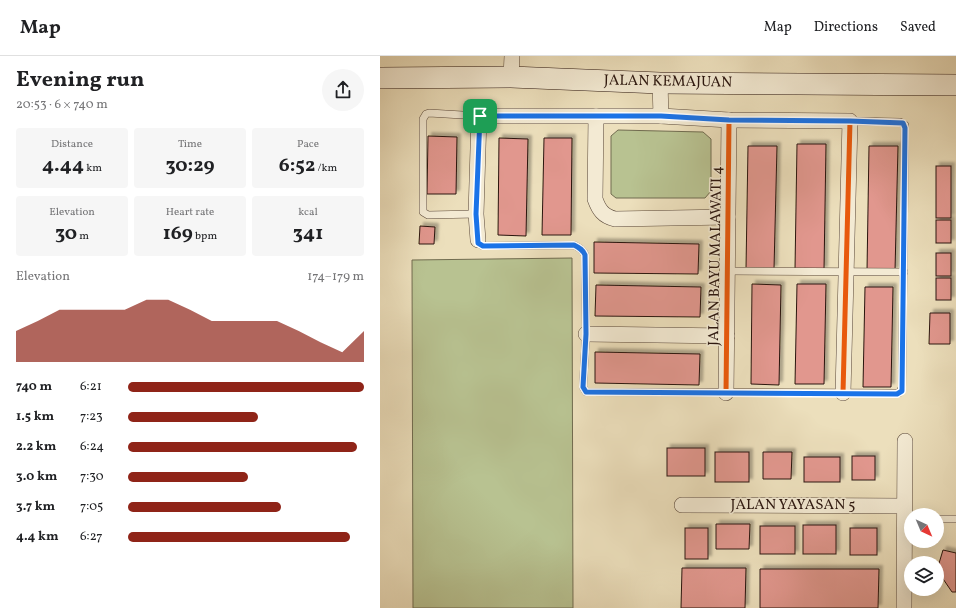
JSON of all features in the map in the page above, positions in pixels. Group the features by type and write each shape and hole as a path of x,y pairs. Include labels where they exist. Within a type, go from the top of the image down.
{"street":[{"path":"511,77 512,56"},
{"name":"JALAN KEMAJUAN","path":"380,78 511,77 660,83 956,85"},
{"path":"660,83 661,116"},
{"path":"478,240 476,214 480,116 661,116 729,120 850,121 843,393"},
{"path":"596,116 595,199 602,214 615,219 728,217"},
{"name":"JALAN BAYU MALAWATI 4","path":"726,393 729,120"},
{"path":"586,334 727,336"},
{"path":"905,441 906,508"},
{"name":"JALAN YAYASAN 5","path":"682,505 904,515"},
{"path":"904,608 905,548"}],"lane":[{"path":"476,214 428,215 423,212 423,119 426,114 429,113 480,116"},
{"path":"478,240 478,243 483,246 574,245 581,248 585,255 586,334 583,387 586,392 897,394 902,391 905,125 900,122 850,121"},
{"path":"728,271 904,272"},
{"path":"944,519 956,519"}],"green space":[{"path":"618,130 703,132 711,139 711,191 705,198 616,198 611,194 611,136"},
{"path":"572,258 573,608 413,608 412,260"}],"building":[{"path":"428,136 457,137 456,194 427,194"},
{"path":"499,138 528,139 526,236 498,235"},
{"path":"544,138 572,138 571,235 542,235"},
{"path":"797,144 826,144 824,270 795,269"},
{"path":"748,146 777,146 774,269 746,269"},
{"path":"869,146 898,146 895,271 867,271"},
{"path":"936,166 951,166 951,218 936,218"},
{"path":"936,220 951,220 951,243 936,243"},
{"path":"420,226 435,227 434,244 419,244"},
{"path":"594,242 699,244 698,274 594,273"},
{"path":"936,253 951,253 951,276 936,276"},
{"path":"936,278 951,278 951,300 936,300"},
{"path":"752,284 781,285 779,385 751,384"},
{"path":"797,284 826,284 824,384 795,384"},
{"path":"596,285 701,287 700,317 595,316"},
{"path":"865,287 893,287 891,387 863,387"},
{"path":"930,313 950,313 950,344 929,344"},
{"path":"595,352 700,354 699,385 595,383"},
{"path":"667,448 705,448 705,476 667,476"},
{"path":"715,452 749,452 749,482 715,482"},
{"path":"763,452 792,452 791,479 763,479"},
{"path":"852,456 875,456 875,480 852,480"},
{"path":"804,457 840,457 840,482 804,482"},
{"path":"716,524 750,524 749,549 716,549"},
{"path":"803,525 836,525 836,554 803,554"},
{"path":"760,526 795,526 795,554 760,554"},
{"path":"685,528 708,528 708,559 685,559"},
{"path":"850,528 877,528 877,555 850,555"},
{"path":"943,550 956,553 956,592 952,592 944,580 944,556 941,556"},
{"path":"682,568 746,568 745,608 681,608"},
{"path":"760,569 879,569 878,608 760,608"}],"cycle path":[{"path":"478,240 476,214 479,116 661,116 729,120 850,121 843,393"},
{"path":"726,393 729,120"}],"route":[{"path":"480,116 661,116 729,120 903,123 905,128 902,391 897,394 586,392 583,387 586,334 584,252 581,248 574,245 483,246 478,243 476,214 480,116"}]}
